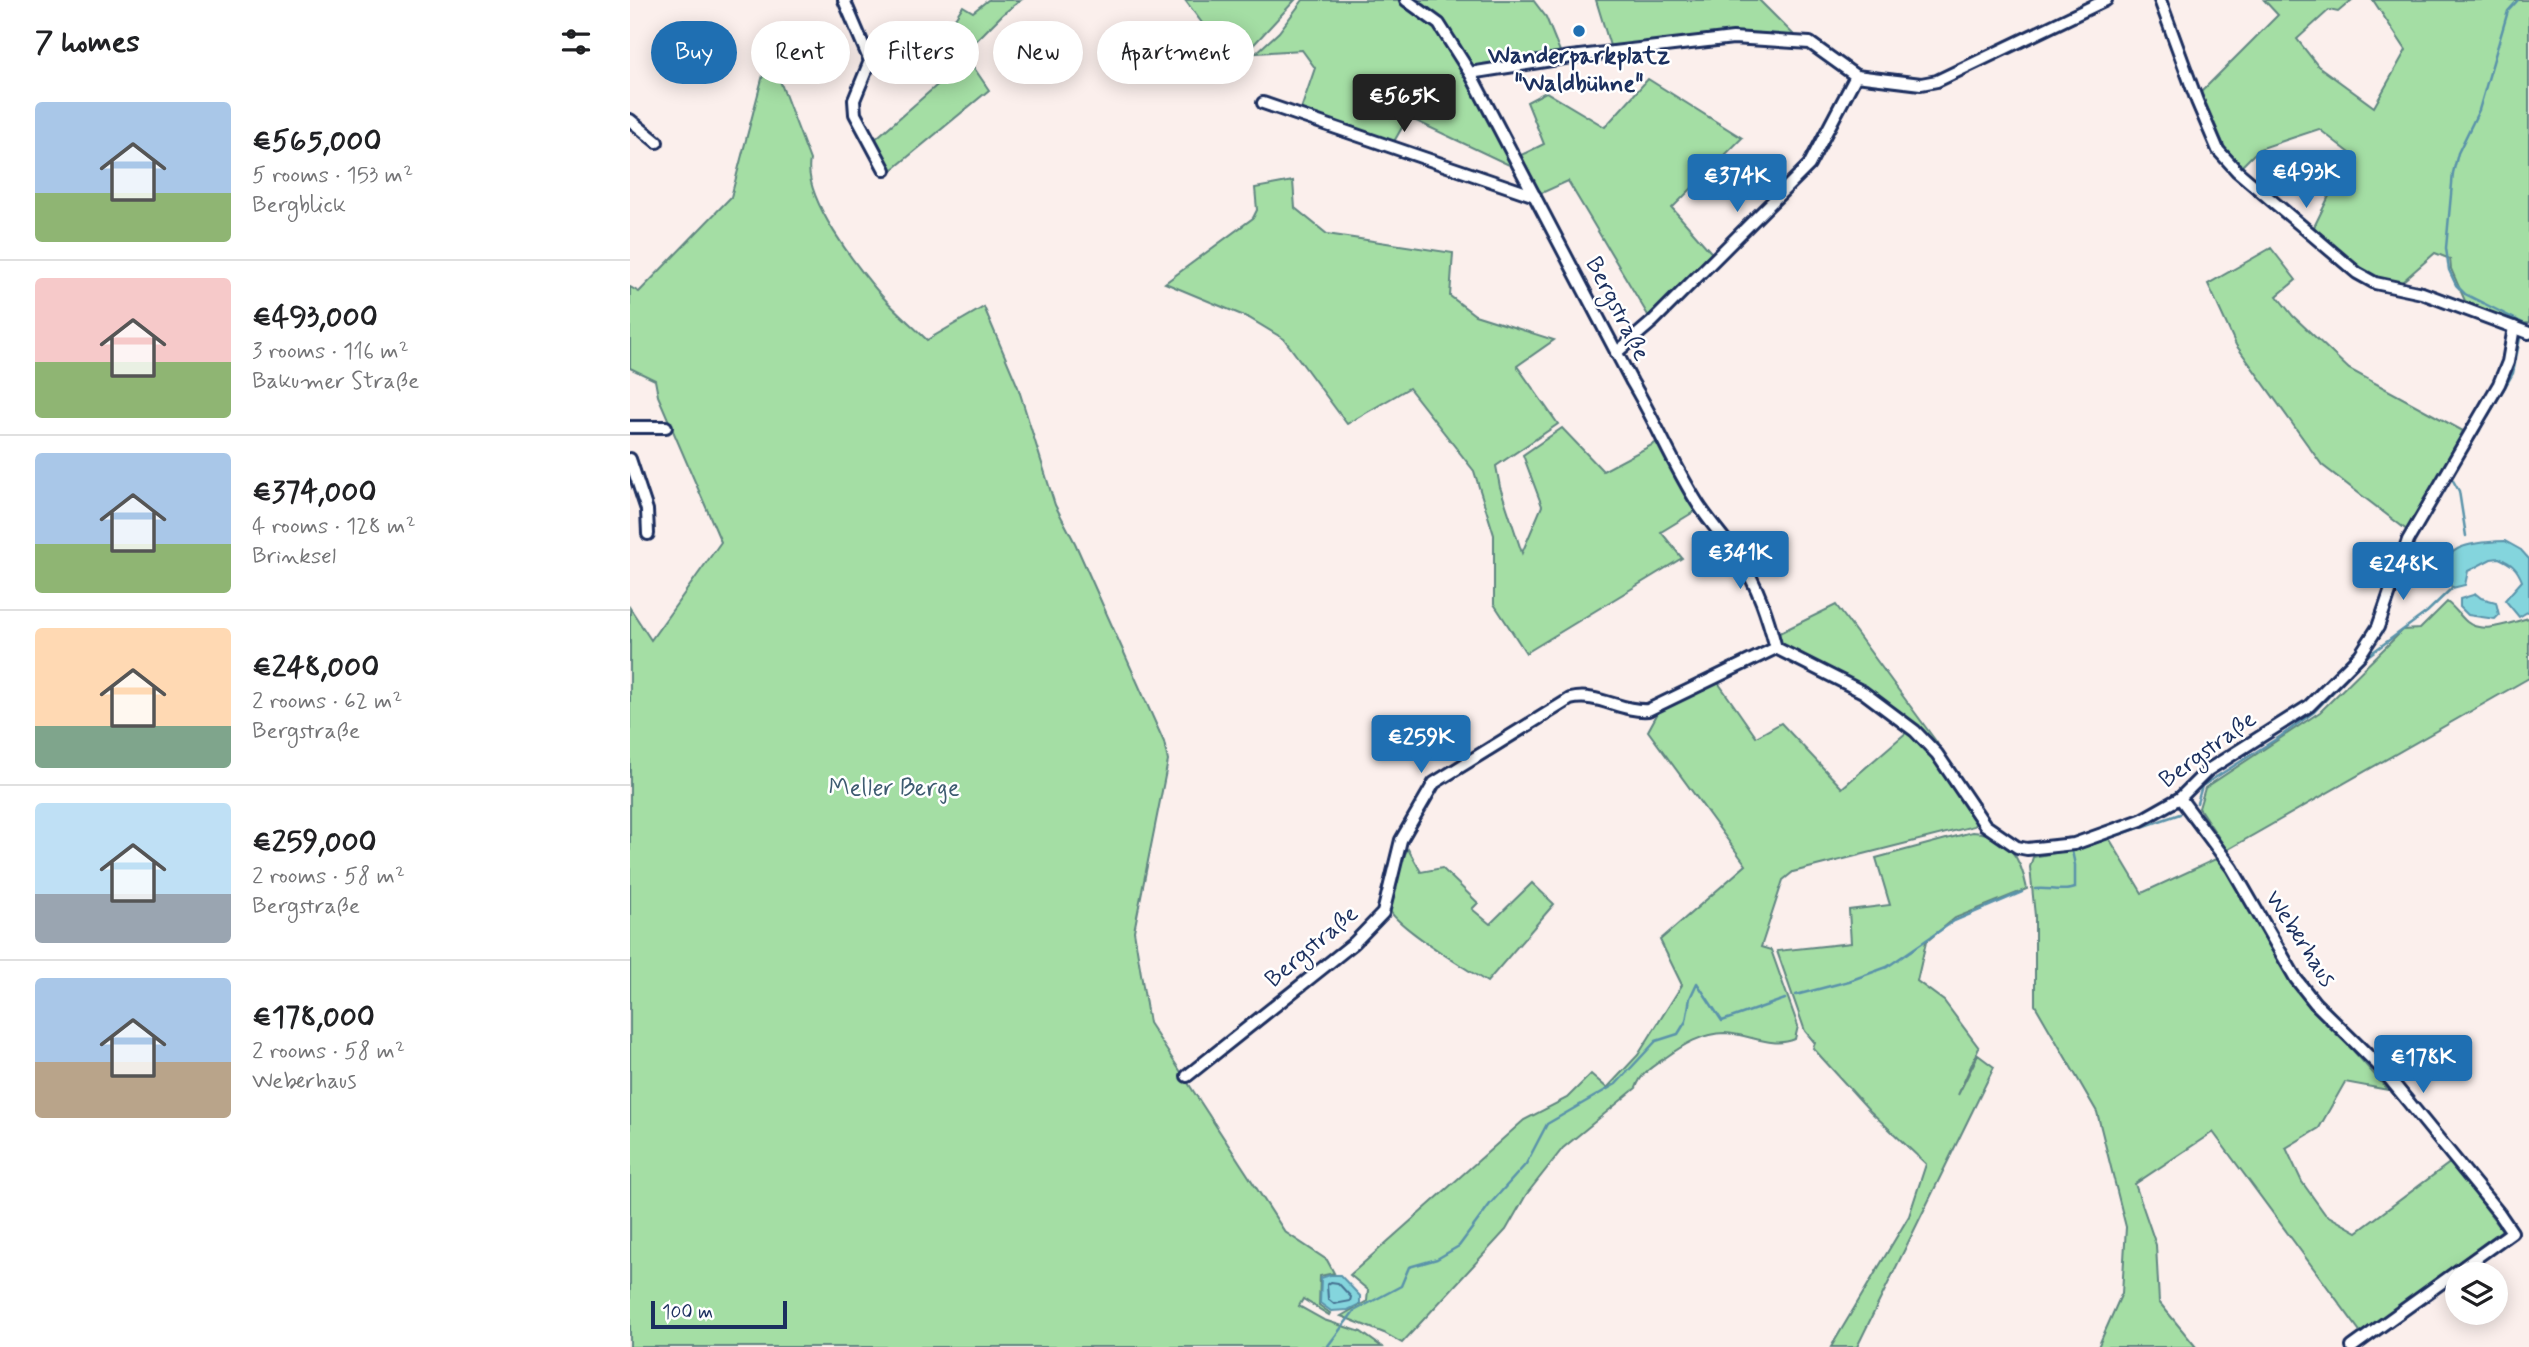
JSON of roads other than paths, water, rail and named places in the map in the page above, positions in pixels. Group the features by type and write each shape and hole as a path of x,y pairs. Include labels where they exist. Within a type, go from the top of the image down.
{"street":[{"path":"844,0 870,61 854,100 855,114 884,170"},
{"name":"Bergstraße","path":"1406,0 1439,24 1470,73 1616,353 1698,503 1741,560 1752,580 1776,648 1863,692 1915,730 1937,754 1985,825 2017,847 2027,849 2074,844 2141,820 2180,798 2208,771 2309,706 2360,654 2378,626 2408,540 2499,384 2508,362 2514,327"},
{"path":"1470,73 1571,57 1733,38 1810,43 1856,76 1921,84 1937,81 2106,0"},
{"path":"2160,0 2218,150 2237,171 2357,273 2375,283 2422,293 2529,333"},
{"path":"1616,353 1652,322 1809,165 1816,147 1856,76"},
{"path":"1263,103 1535,196"},
{"path":"630,120 657,142"},
{"path":"630,427 666,427"},
{"path":"630,459 647,510 648,534"},
{"name":"Bergstraße","path":"1187,1076 1354,943 1383,914 1401,840 1434,783 1570,699 1582,696 1625,708 1648,710 1776,648"},
{"name":"Weberhaus","path":"2180,798 2232,868 2297,979 2315,1003 2357,1042 2379,1067 2512,1232 2351,1347"}],"water":[{"path":"2505,541 2521,550 2529,559 2529,611 2519,617 2505,600 2522,581 2516,570 2507,562 2499,558 2491,559 2468,571 2465,585 2452,588 2446,574 2446,563 2450,554 2458,549 2468,545"},
{"path":"2476,594 2496,602 2499,615 2495,619 2468,615 2460,607 2460,599"},
{"path":"1340,1275 1360,1296 1360,1304 1348,1310 1331,1311 1320,1303 1321,1278"}],"waterway":[{"path":"2518,0 2508,11 2479,110 2458,153 2453,173 2446,248 2449,270 2456,285 2465,294 2523,323"},
{"path":"2488,416 2513,373 2520,338"},
{"path":"2466,536 2459,491 2451,477 2480,430"},
{"path":"2197,803 2202,786 2314,712 2369,655 2427,612 2453,587"},
{"path":"2035,889 2075,888 2072,851 2180,814"},
{"path":"1796,995 1849,981 1887,967 1954,921 2022,892"},
{"path":"1327,1347 1354,1311 1401,1286 1409,1267 1437,1259 1459,1246 1490,1204 1526,1164 1547,1124 1616,1084 1656,1041 1678,1034 1686,1021 1690,998 1697,983 1722,1021 1785,999"}],"place":[{"name":"Wanderparkplatz \"Waldbühne\"","path":"1579,31"}],"park label":[{"name":"Meller Berge","path":"894,788"}]}
